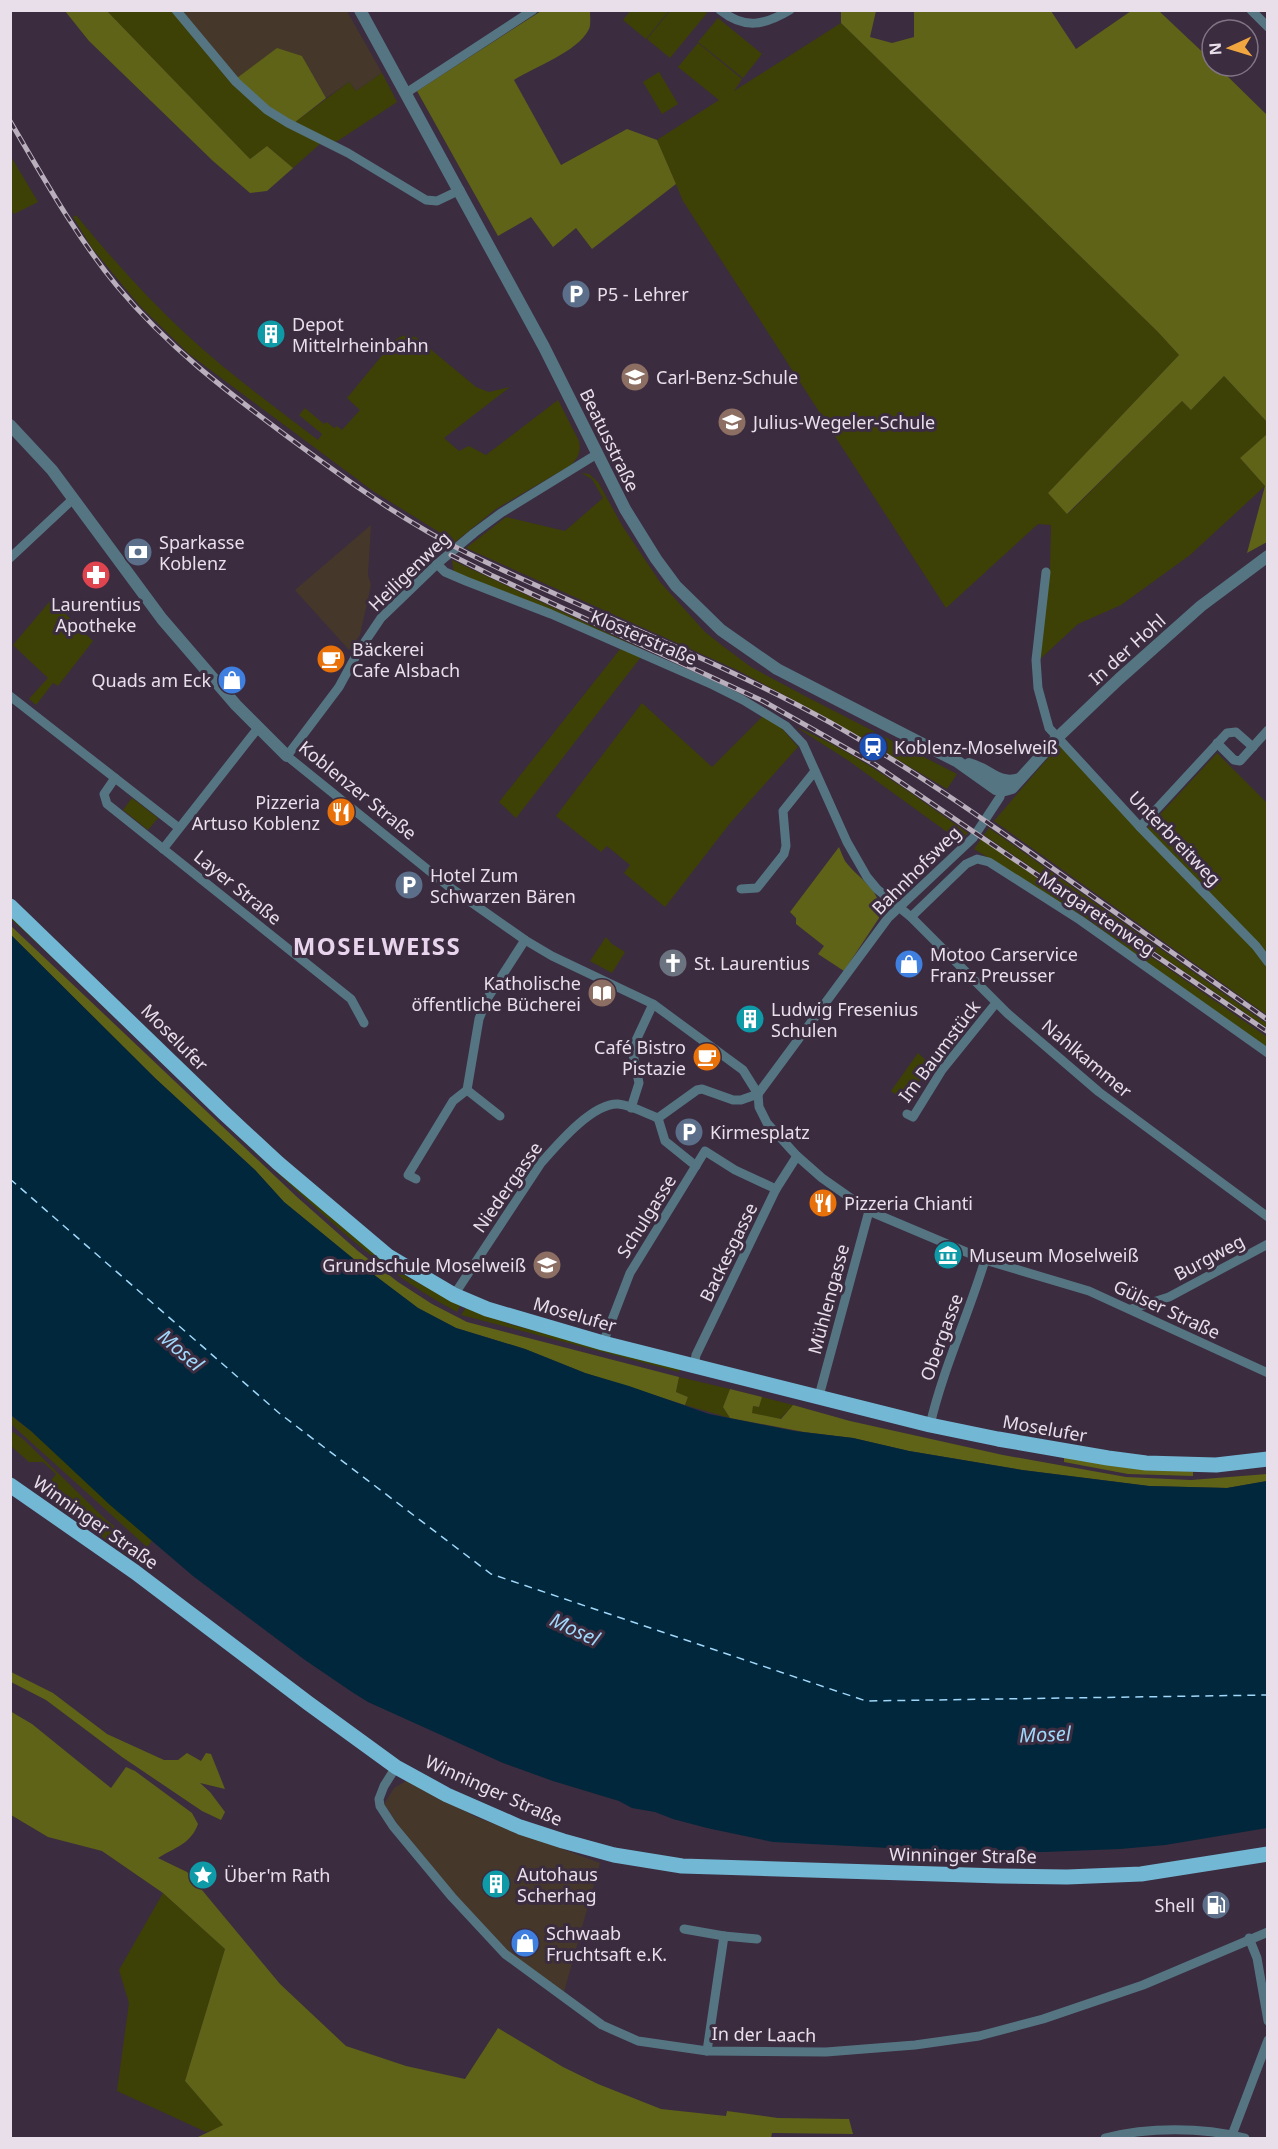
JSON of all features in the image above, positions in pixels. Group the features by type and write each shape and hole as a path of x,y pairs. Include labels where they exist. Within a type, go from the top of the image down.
{"main road":[{"name":"Moselufer","path":"10,906 285,1169 388,1256 454,1295 487,1309 603,1343 998,1440 1127,1461 1198,1465 1268,1459"},
{"name":"Winninger Straße","path":"10,1485 135,1572 396,1767 447,1795 531,1830 615,1855 682,1866 1067,1877 1141,1874 1268,1854"}],"street":[{"path":"176,10 236,82 267,110 342,150 426,200 437,201 460,190"},
{"name":"Beatusstraße","path":"360,10 547,352 625,509 656,559 689,600 721,630 777,669 958,762 994,787 1003,786"},
{"path":"406,93 533,10"},
{"path":"720,10 742,22 762,24 790,10"},
{"path":"1251,10 1268,27"},
{"name":"Koblenzer Straße","path":"10,425 52,470 162,619 258,728 287,756 448,886 525,940 552,956 653,1004 743,1070 758,1094"},
{"name":"Heiligenweg","path":"287,756 339,687 358,652 381,618 437,564 474,533 501,513 597,454"},
{"path":"10,558 73,499"},
{"name":"In der Hohl","path":"1003,786 1012,788 1057,738 1201,606 1268,556"},
{"name":"Klosterstraße","path":"437,564 445,572 551,614 713,685 786,726 803,744 847,842 867,877 899,908"},
{"name":"Unterbreitweg","path":"1046,572 1036,660 1037,679 1049,728 1140,827 1256,946 1268,963"},
{"path":"10,696 179,828"},
{"path":"163,849 258,728"},
{"path":"1217,743 1237,761 1243,759 1268,730"},
{"path":"1140,827 1227,733 1236,732 1253,747"},
{"path":"741,889 757,888 784,854 786,846 783,811 816,771"},
{"name":"Layer Straße","path":"115,778 104,794 105,801 351,999 364,1023"},
{"name":"Bahnhofsweg","path":"758,1094 888,918 967,844 988,817 1003,786"},
{"name":"Margaretenweg","path":"911,917 966,864 977,859 989,862 1080,920 1268,1053"},
{"name":"Nahlkammer","path":"899,908 911,917 996,1003 1100,1092 1268,1217"},
{"path":"416,1179 408,1175 453,1101 467,1090 479,1019 487,999 525,940"},
{"name":"Im Baumstück","path":"907,1114 913,1117 942,1070 996,1003"},
{"path":"653,1004 632,1049 639,1083 631,1108 658,1118 697,1090 702,1089 733,1100 741,1100 758,1094"},
{"path":"467,1090 500,1116"},
{"name":"Gülser Straße","path":"758,1094 759,1107 765,1121 822,1178 869,1211 985,1260 1089,1291 1268,1373"},
{"name":"Niedergasse","path":"454,1295 541,1163 555,1147 600,1109 616,1104 631,1108"},
{"name":"Schulgasse","path":"603,1343 630,1273 696,1166 665,1141 658,1118"},
{"path":"696,1166 705,1151 735,1170 776,1189"},
{"name":"Backesgasse","path":"694,1366 696,1355 776,1189 798,1155"},
{"name":"Mühlengasse","path":"819,1396 869,1211"},
{"name":"Burgweg","path":"1131,1309 1169,1297 1268,1244"},
{"name":"Obergasse","path":"930,1425 940,1386 985,1260"},
{"name":"In der Laach","path":"396,1767 381,1793 380,1806 412,1850 452,1897 505,1954 602,2025 638,2041 707,2051 826,2052 915,2046 979,2036 1043,2019 1143,1985 1249,1938 1268,1932"},
{"path":"684,1929 757,1939"},
{"path":"707,2051 724,1936"},
{"path":"1249,1938 1257,1958 1268,2020"},
{"path":"1232,2135 1265,2056 1268,2040"},
{"path":"1105,2139 1152,2131 1186,2131 1232,2135 1245,2139"}],"shaded area":[{"path":"631,10 669,11 646,39 623,20"},
{"path":"107,11 172,11 236,87 321,143 293,168 267,146 250,159"},
{"path":"179,11 347,11 382,73 356,91 349,82 326,98 302,56 237,78"},
{"path":"670,11 704,11 707,13 670,58 647,39"},
{"path":"718,18 762,54 743,78 698,42"},
{"path":"841,23 1179,355 1048,493 1068,514 1182,401 1191,410 1224,376 1267,422 1267,434 1240,458 1265,486 1190,555 1121,605 1078,624 1039,660 1050,568 1051,525 1038,524 946,608 683,201 657,140 719,100 678,67 698,43 742,79 734,91"},
{"path":"659,72 678,104 662,114 643,82"},
{"path":"382,73 397,102 336,142 294,123 349,82 356,91"},
{"path":"10,155 38,202 14,214 11,210"},
{"path":"76,215 130,278 188,336 236,377 318,440 322,434 299,415 305,408 324,424 327,422 334,428 337,426 342,430 360,410 347,398 394,341 407,336 417,338 476,387 489,392 510,387 444,438 459,451 469,446 486,455 558,400 579,441 578,457 571,465 496,509 455,542 373,491 189,354 139,305 92,248 73,217"},
{"path":"581,473 589,474 598,482 623,527 660,582 705,632 751,667 957,774 947,789 831,720 737,670 466,548 506,517 565,531 603,498 592,479"},
{"path":"371,525 368,575 371,585 360,635 349,650 295,590"},
{"path":"452,560 646,651 454,573"},
{"path":"51,600 93,641 58,686 53,683 36,705 29,699 48,678 13,645"},
{"path":"621,648 641,657 516,818 499,802"},
{"name":"St. Laurentius","path":"642,703 712,767 764,715 780,726 798,747 731,822 665,907 624,873 630,865 607,846 601,852 556,816"},
{"path":"796,727 863,762 968,833 961,841 954,837 849,761"},
{"path":"1060,744 1142,834 1217,753 1267,803 1267,1015 994,821"},
{"path":"132,798 158,818 148,830 123,810"},
{"path":"989,828 1267,1024 1267,1028 984,835"},
{"path":"981,839 1267,1037 1267,1049 1086,918 974,849"},
{"path":"10,914 376,1254 407,1277 461,1305 457,1312 430,1297 381,1263 313,1205 11,919"},
{"path":"606,937 625,952 612,973 590,961"},
{"path":"918,1053 931,1065 905,1101 891,1091"},
{"path":"467,1306 509,1324 680,1368 679,1372 461,1315"},
{"path":"679,1377 730,1389 723,1407 730,1418 685,1405 688,1397 676,1392"},
{"path":"762,1397 793,1405 780,1419 751,1413 753,1406 759,1407"},
{"path":"10,1415 31,1431 152,1541 147,1547 11,1424"},
{"path":"10,1430 24,1440 102,1516 145,1553 139,1564 52,1500 56,1489 50,1482 56,1474 43,1462 29,1462 11,1446"},
{"path":"408,1780 476,1817 600,1863 564,1992 506,1952 453,1897 407,1838 384,1804 394,1788"},
{"path":"163,1893 225,1949 185,2081 224,2126 206,2132 117,2091 129,2003 119,1970"}],"green space":[{"path":"65,11 107,11 250,159 267,146 293,168 267,191 250,193 213,161 89,41"},
{"path":"541,11 590,11 589,29 575,45 514,80 561,165 627,129 657,140 676,184 592,249 576,228 553,247 531,217 498,236 417,91"},
{"path":"841,11 876,11 870,37 892,43 914,37 914,11 1051,11 1076,49 1131,11 1159,11 1200,50 1200,78 1229,78 1267,115 1267,422 1224,376 1191,410 1182,401 1067,514 1048,493 1179,355 841,23"},
{"path":"277,48 302,56 326,98 294,123 269,108 237,78"},
{"path":"1267,434 1267,542 1247,553 1265,486 1240,458"},
{"path":"839,847 850,868 874,893 880,909 879,918 844,971 818,954 824,946 796,924 796,918 790,912"},
{"path":"10,925 297,1197 358,1251 398,1282 432,1304 467,1322 679,1377 676,1392 688,1397 685,1405 585,1373 525,1349 456,1328 418,1308 284,1202 255,1170 156,1079 11,935"},
{"path":"730,1389 762,1397 759,1407 753,1406 752,1413 781,1419 793,1405 850,1421 1003,1455 1126,1477 1191,1480 1267,1474 1267,1481 1227,1488 1149,1486 1022,1470 909,1451 853,1438 804,1432 730,1418 723,1407"},
{"path":"1064,1457 1193,1472 1193,1476 1128,1474 1064,1462"},
{"path":"11,1672 53,1693 107,1734 164,1760 178,1760 187,1753 201,1761 206,1753 211,1754 225,1789 200,1783 225,1812 221,1820 202,1811 122,1757 46,1700 11,1682"},
{"path":"10,1711 32,1724 111,1788 126,1767 135,1771 192,1813 198,1824 195,1831 181,1845 158,1858 187,1872 280,1984 346,2046 406,2066 465,2079 498,2028 563,2067 598,2084 661,2109 726,2116 727,2111 778,2118 849,2119 853,2134 772,2133 771,2138 196,2138 223,2125 185,2081 225,1949 163,1893 102,1851 48,1837 11,1815"}],"water":[{"name":"Mosel","path":"11,935 156,1079 255,1170 284,1202 418,1308 456,1328 525,1349 585,1373 709,1414 794,1431 853,1438 909,1451 1022,1470 1149,1486 1227,1488 1267,1481 1267,1828 1165,1845 1043,1852 909,1849 773,1842 707,1828 655,1812 632,1808 619,1801 503,1763 368,1702 305,1660 193,1576 110,1505 11,1415"}],"ferry route":[{"path":"10,1179 279,1413 491,1574 866,1701 1268,1695"}],"railway":[{"path":"10,121 73,226 102,267 136,308 156,329 220,385 331,468 375,499 443,541 512,575 741,677 860,740 973,812 1268,1020"},
{"path":"451,555 763,701 874,764 1268,1032"}],"place":[{"name":"P5 - Lehrer","path":"576,294"},
{"name":"Depot Mittelrheinbahn","path":"271,334"},
{"name":"Carl-Benz-Schule","path":"635,377"},
{"name":"Julius-Wegeler-Schule","path":"732,422"},
{"name":"Sparkasse Koblenz","path":"138,552"},
{"name":"Laurentius Apotheke","path":"96,575"},
{"name":"Bäckerei Cafe Alsbach","path":"331,659"},
{"name":"Quads am Eck","path":"232,680"},
{"name":"Koblenz-Moselweiß","path":"873,747"},
{"name":"Pizzeria Artuso Koblenz","path":"341,812"},
{"name":"Hotel Zum Schwarzen Bären","path":"409,885"},
{"name":"St. Laurentius","path":"673,963"},
{"name":"Motoo Carservice Franz Preusser","path":"909,964"},
{"name":"Katholische öffentliche Bücherei","path":"602,993"},
{"name":"Ludwig Fresenius Schulen","path":"750,1019"},
{"name":"Café Bistro Pistazie","path":"707,1057"},
{"name":"Kirmesplatz","path":"689,1132"},
{"name":"Pizzeria Chianti","path":"823,1203"},
{"name":"Museum Moselweiß","path":"948,1255"},
{"name":"Grundschule Moselweiß","path":"547,1265"},
{"name":"Über'm Rath","path":"203,1875"},
{"name":"Autohaus Scherhag","path":"496,1884"},
{"name":"Shell","path":"1216,1905"},
{"name":"Schwaab Fruchtsaft e.K.","path":"525,1943"}],"district":[{"name":"MOSELWEISS","path":"377,945"}]}
